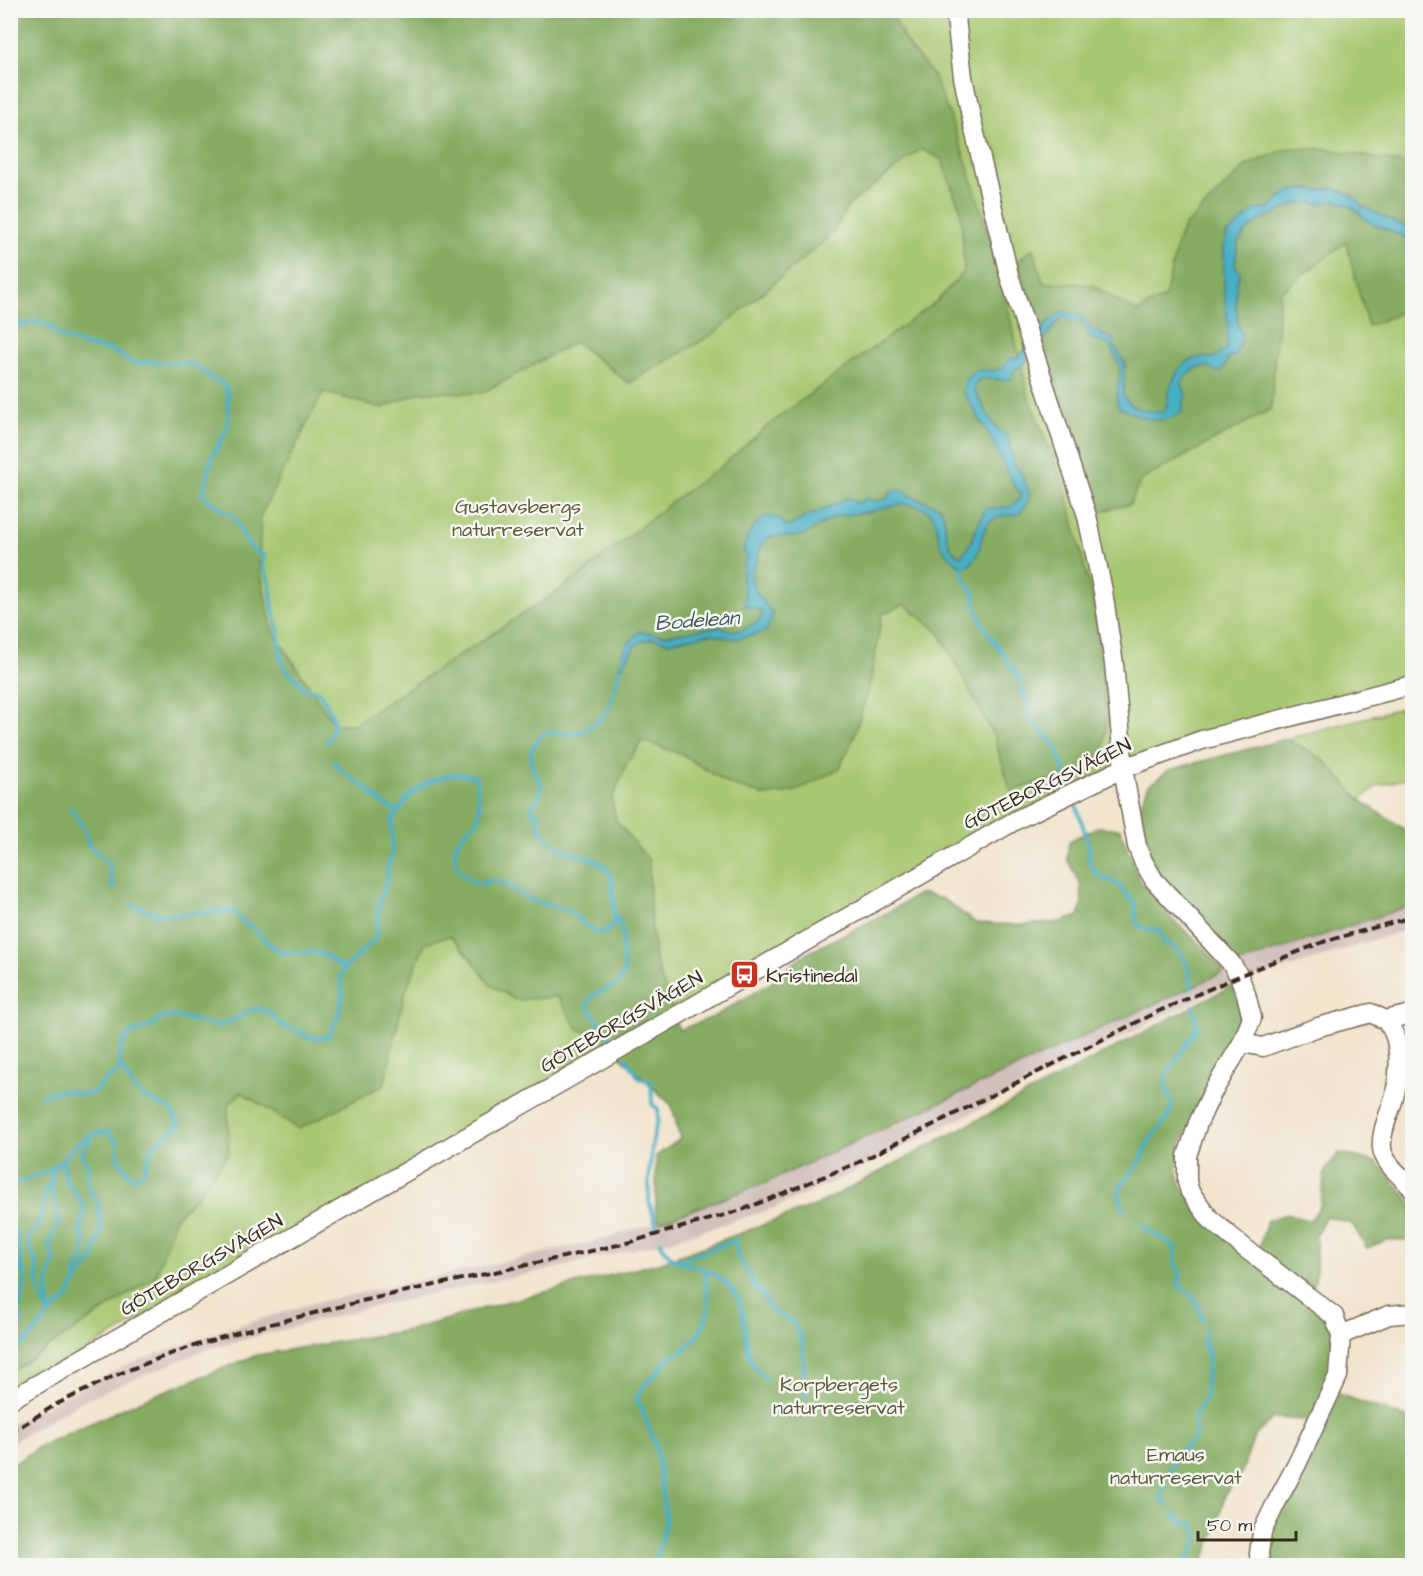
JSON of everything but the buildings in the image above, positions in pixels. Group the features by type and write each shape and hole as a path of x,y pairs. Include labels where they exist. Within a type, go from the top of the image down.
{"street":[{"path":"955,10 963,77 1009,275 1087,516 1103,591 1114,664 1131,822 1143,861 1154,880 1231,963 1239,976 1251,1007 1252,1018 1242,1043 1212,1093 1198,1123 1187,1156 1186,1173 1190,1192 1210,1219 1219,1227 1334,1316 1341,1335 1338,1376 1262,1532 1260,1566"},
{"name":"GÖTEBORGSVÄGEN","path":"13,1399 1018,819 1124,768 1202,740 1413,685"},
{"path":"1242,1043 1263,1047 1363,1014 1371,1013 1385,1020 1392,1027 1395,1035 1398,1063 1395,1092 1385,1126 1382,1149 1388,1162 1413,1188"},
{"path":"1385,1020 1413,1014"},
{"path":"1341,1335 1389,1315 1413,1313"}],"shaded area":[{"path":"1412,905 1412,928 1246,981 1237,964"},
{"path":"1224,972 1232,982 848,1175 775,1208 672,1240 570,1265 367,1308 207,1349 82,1401 11,1443 10,1425 129,1364 221,1331 310,1304 588,1243 659,1222 763,1184"}],"green space":[{"name":"Gustavsbergs naturreservat","path":"11,11 1412,11 1412,682 1091,779 11,1393"},
{"name":"Gustavsbergs naturreservat","path":"11,11 891,11 905,41 934,77 949,114 998,265 1028,395 1065,487 1095,610 1107,718 1103,756 1089,769 1011,792 994,736 940,634 905,604 882,614 871,679 854,737 839,769 796,791 766,796 729,784 681,754 642,741 627,763 612,800 616,821 649,860 650,910 655,960 679,1030 713,1017 769,984 802,956 920,893 943,899 976,923 1023,925 1060,922 1079,916 1082,902 1080,883 1067,859 1069,841 1098,827 1120,829 1140,881 1173,920 1206,949 1224,972 763,1184 659,1222 656,1213 656,1156 680,1139 672,1106 599,1036 578,1029 558,997 516,1000 490,985 471,958 450,936 425,943 405,993 384,1085 299,1129 241,1092 228,1106 229,1152 199,1194 175,1218 156,1276 11,1372","holes":["921,149 941,159 961,211 964,271 938,300 772,422 718,469 678,497 573,581 354,724 334,724 272,630 259,564 261,515 323,392 382,408 421,392 482,393 575,342 629,383 715,333 833,233 848,206"]},
{"path":"1290,148 1328,149 1412,163 1412,308 1368,326 1346,242 1280,292 1271,409 1141,480 1130,504 1098,512 1018,261 1033,248 1043,282 1092,285 1137,312 1165,297 1179,236 1185,226 1247,165"},
{"path":"1412,705 1412,777 1377,786 1360,800 1323,759 1286,739"},
{"path":"1286,739 1323,759 1360,800 1412,834 1412,905 1237,964 1148,859 1139,829 1141,803 1149,785 1169,770"},
{"name":"Korpbergets naturreservat","path":"1233,985 1238,999 1239,1012 1236,1040 1182,1142 1177,1167 1181,1187 1257,1256 1267,1220 1287,1214 1310,1221 1320,1206 1325,1170 1339,1153 1377,1162 1412,1203 1410,1240 1387,1240 1367,1248 1352,1224 1326,1216 1316,1235 1316,1276 1307,1305 1331,1321 1337,1349 1325,1389 1412,1420 1412,1565 1267,1565 1267,1540 1308,1420 1273,1418 1254,1437 1242,1472 1225,1495 1217,1528 1201,1566 11,1565 10,1467 40,1446 142,1400 257,1355 410,1330 506,1302 662,1262 817,1205"}],"water":[{"name":"Bodeleån","path":"1332,188 1349,194 1362,207 1394,222 1412,226 1412,240 1370,223 1353,208 1333,201 1320,204 1310,202 1296,204 1259,221 1238,242 1235,265 1240,273 1236,286 1236,304 1242,338 1235,356 1229,357 1222,371 1217,372 1204,367 1188,374 1182,385 1186,394 1182,412 1174,417 1150,419 1118,407 1120,368 1110,345 1090,338 1082,321 1068,320 1065,316 1060,319 1023,365 1012,372 1012,379 978,380 974,390 992,422 1007,436 1015,467 1020,471 1030,494 1019,514 998,517 989,522 975,558 970,564 963,568 947,554 943,549 930,512 918,506 903,504 844,515 799,536 772,537 762,543 751,577 758,594 773,614 767,631 737,639 711,634 668,642 648,639 636,644 618,674 624,651 639,632 666,635 716,627 734,631 747,628 760,620 762,612 745,606 742,573 746,560 744,547 748,535 766,516 779,518 787,527 847,498 859,503 867,498 875,501 886,499 893,491 900,489 906,494 940,507 950,547 961,556 969,545 986,509 1009,507 1019,500 1021,493 1014,486 991,438 963,392 965,380 976,370 1000,369 1010,358 1017,358 1048,323 1062,311 1083,317 1092,330 1113,339 1114,346 1125,363 1123,396 1132,405 1141,409 1163,413 1179,369 1197,358 1213,358 1226,349 1228,325 1224,291 1224,248 1226,235 1255,210 1268,209 1288,193 1302,189"}],"waterway":[{"path":"10,327 36,322 48,325 60,336 83,345 114,351 138,364 149,361 189,363 198,367 212,379 221,382 228,392 228,426 211,460 203,495 235,517 248,545 264,555 262,565 270,583 281,661 288,672 304,688 319,692 327,705 334,722 327,742"},
{"path":"964,565 962,572 964,578 974,593 976,608 987,632 1005,656 1010,667 1019,676 1022,690 1030,707 1029,716 1058,750 1068,781"},
{"name":"Bodeleån","path":"10,1185 47,1171 63,1160 75,1145 94,1133 109,1132 117,1142 118,1159 133,1179 144,1171 154,1145 180,1125 170,1109 143,1097 134,1088 120,1064 119,1054 124,1041 131,1033 152,1026 156,1021 166,1017 178,1017 221,1026 254,1009 262,1009 270,1013 281,1025 306,1036 327,1037 338,1019 343,993 340,977 344,969 376,938 380,899 388,879 387,871 392,853 392,820 410,795 430,781 452,774 469,775 476,778 480,807 478,820 461,836 455,848 457,869 475,883 492,880 509,885 526,898 571,912 586,926 599,933 609,930 614,924 613,889 609,872 603,865 566,851 548,840 539,823 539,814 532,812 532,807 539,798 541,789 532,767 531,755 537,741 546,732 577,734 598,722 609,707 620,669"},
{"path":"334,762 382,803 397,811"},
{"path":"1076,804 1089,846 1089,860 1094,871 1120,887 1135,904 1136,923 1142,928 1158,930 1166,945 1172,945 1182,955 1188,969 1191,988"},
{"path":"71,808 85,830 89,846 109,863 112,885 115,888"},
{"path":"130,904 160,915 233,911 245,924 252,926 268,943 282,953 323,954 344,969"},
{"path":"611,1039 587,1005 595,995 617,983 624,973 622,932 614,915"},
{"path":"1124,1210 1119,1191 1139,1164 1148,1143 1163,1125 1170,1111 1172,1104 1171,1097 1166,1090 1166,1075 1197,1028 1193,1006"},
{"path":"626,1058 639,1078 651,1081 652,1104 658,1109 649,1173 649,1201 656,1225"},
{"path":"41,1095 65,1090 82,1095 94,1092 109,1077 117,1074 120,1066"},
{"path":"10,1346 16,1348 28,1340 54,1309 66,1300 94,1256 102,1228 97,1200 89,1186 87,1163 81,1154 93,1134"},
{"path":"63,1160 65,1179 85,1207 80,1233 85,1240 84,1256 75,1272 78,1278"},
{"path":"49,1315 48,1283 54,1262 49,1243 58,1225 58,1215 51,1188 54,1166"},
{"path":"48,1312 38,1285 37,1264 27,1241 29,1235 38,1227 47,1188 51,1181"},
{"name":"Bodeleån","path":"10,1217 19,1244 21,1263 20,1272 10,1288"},
{"path":"1141,1224 1153,1234 1168,1241 1176,1250 1175,1265 1180,1270 1179,1286 1195,1300 1203,1320"},
{"path":"678,1261 736,1240 737,1256 754,1286 760,1290 772,1311 793,1322 799,1333 803,1347 805,1397"},
{"path":"649,1566 660,1546 666,1519 656,1446 637,1398 668,1359 694,1340 705,1322 708,1303 704,1269 673,1258 661,1242"},
{"path":"10,1328 22,1323 19,1309 23,1298 20,1295 26,1280 21,1265"},
{"path":"704,1269 729,1286 738,1299 744,1317 749,1353 753,1364 766,1380"},
{"path":"1170,1471 1177,1455 1196,1437 1194,1416 1205,1399 1209,1349 1204,1348 1205,1330"},
{"path":"1165,1482 1160,1501 1167,1505"},
{"path":"1174,1514 1184,1524 1193,1523 1198,1538 1184,1566"}],"railway":[{"path":"10,1433 55,1405 116,1375 178,1351 239,1332 366,1300 623,1244 742,1210 857,1163 1157,1012 1255,969 1323,942 1412,917"}],"place":[{"name":"Kristinedal","path":"745,975"}],"park label":[{"name":"Emaus naturreservat","path":"1176,1466"}]}
